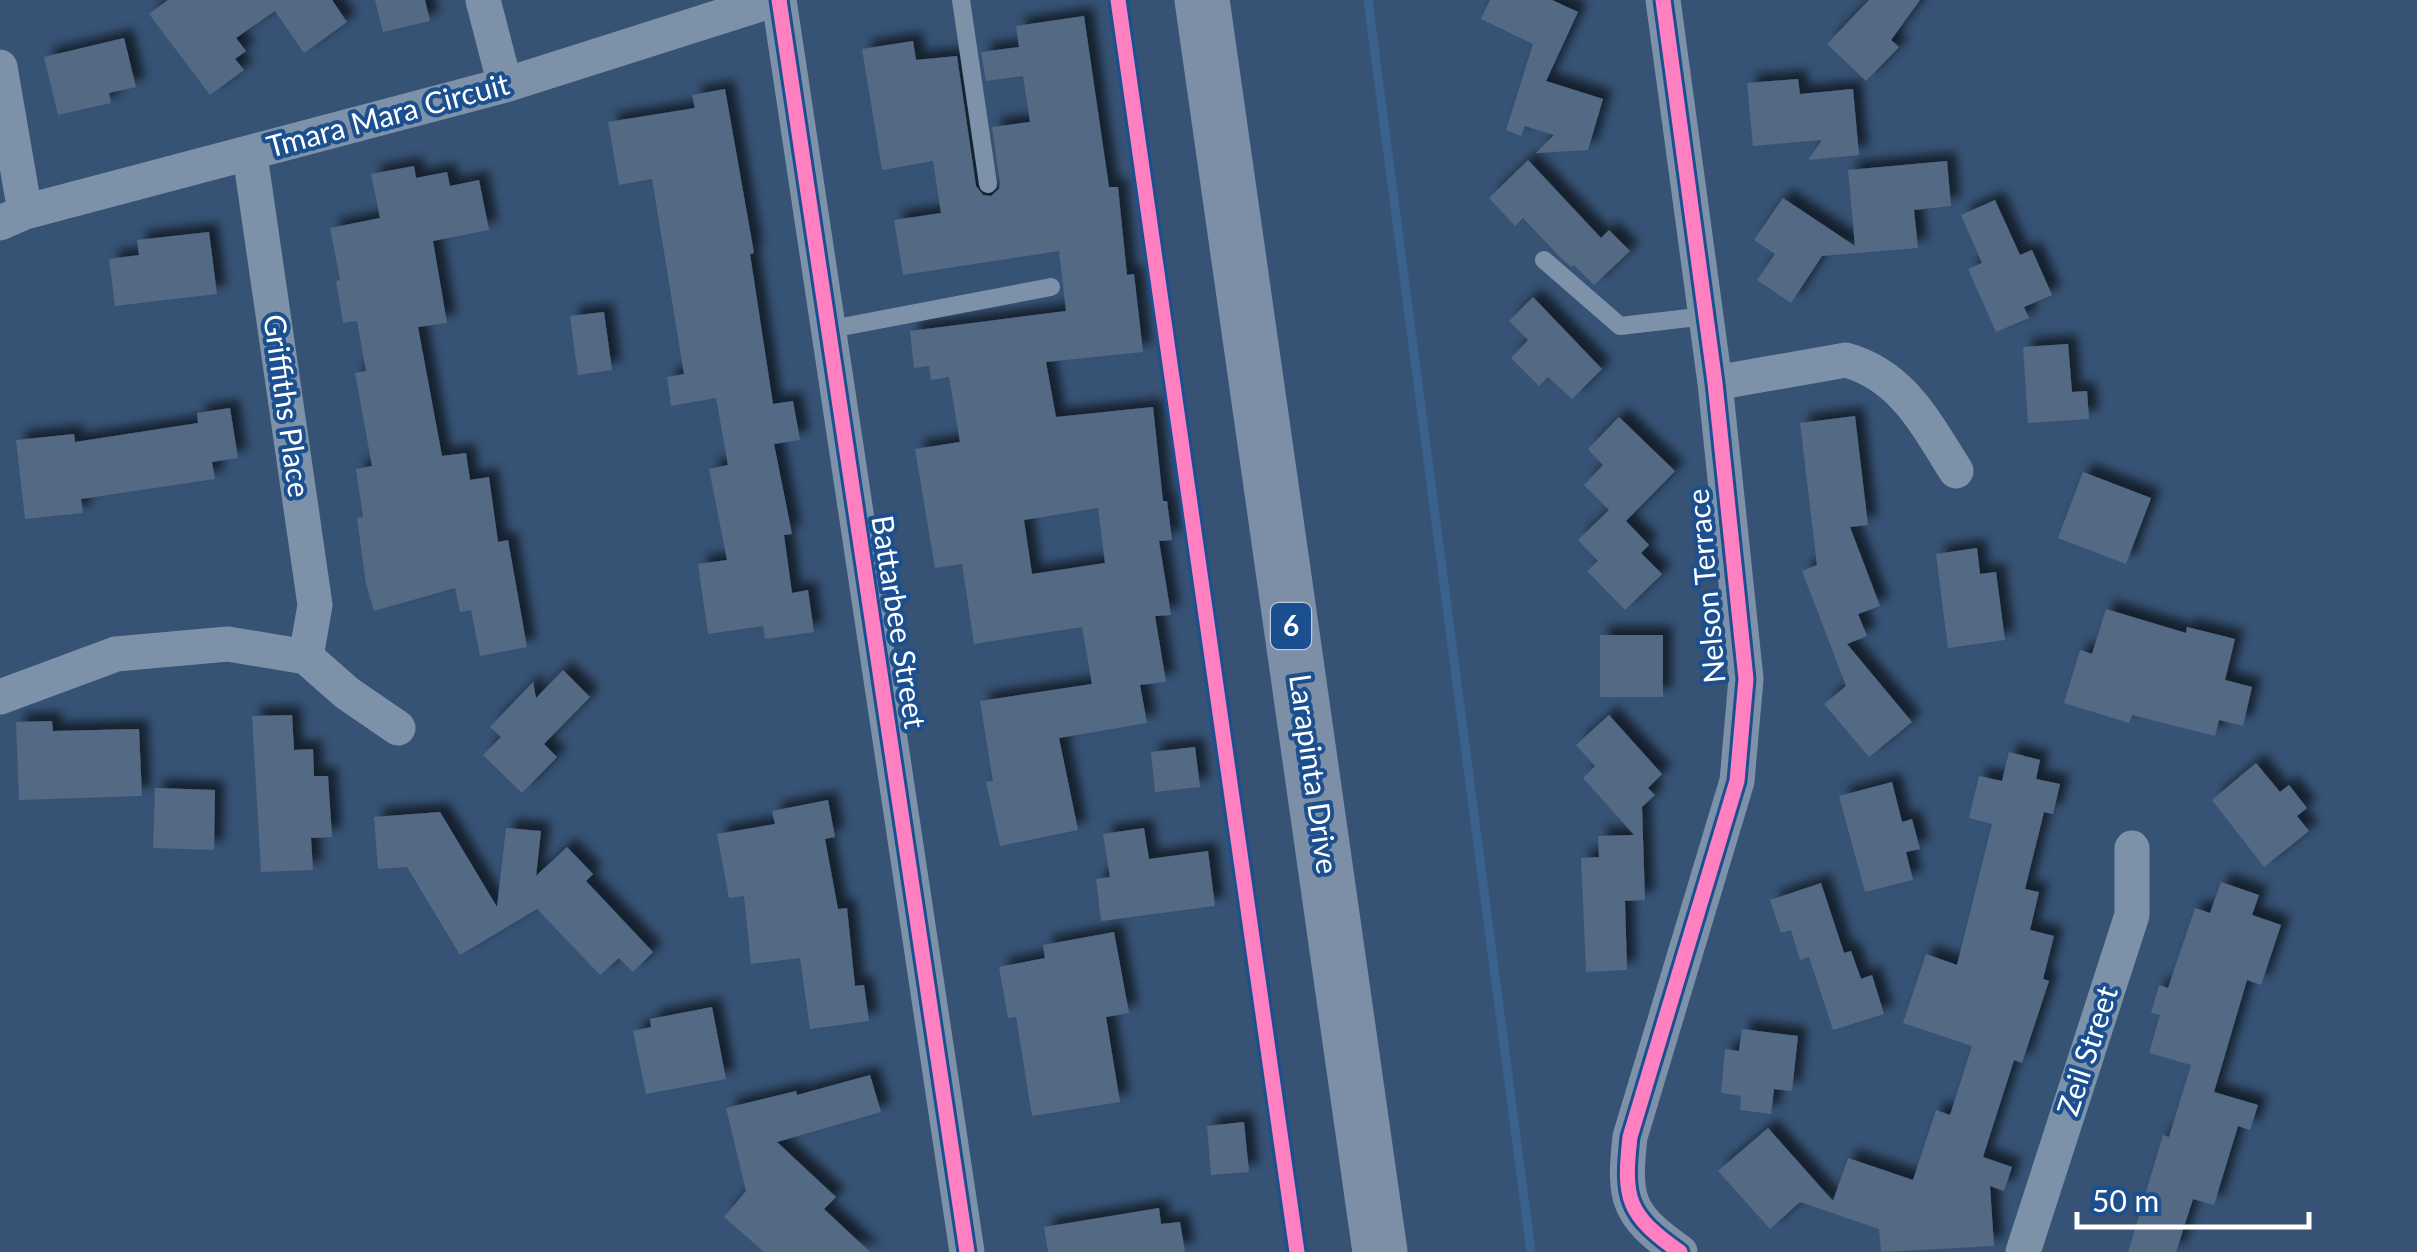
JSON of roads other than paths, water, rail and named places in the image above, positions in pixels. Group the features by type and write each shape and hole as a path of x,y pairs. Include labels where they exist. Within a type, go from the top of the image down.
{"main road":[{"name":"Larapinta Drive","path":"1202,0 1380,1252"}],"street":[{"path":"483,0 505,84"},
{"name":"Tmara Mara Circuit","path":"13,218 505,84 776,0"},
{"name":"Battarbee Street","path":"776,0 967,1252"},
{"name":"Nelson Terrace","path":"1663,0 1715,383 1746,678 1737,781 1630,1136 1626,1178 1632,1208 1654,1234 1680,1252"},
{"path":"0,67 13,218"},
{"name":"Griffiths Place","path":"250,154 315,606 306,657"},
{"path":"1715,383 1846,360 1867,366 1894,382 1911,400 1956,471"},
{"path":"0,697 116,654 228,644 306,657 347,693 398,728"},
{"name":"Zeil Street","path":"2022,1252 2132,915 2132,848"}],"lane":[{"path":"962,0 988,184"},
{"path":"1544,260 1620,326 1706,316"},
{"path":"826,330 1051,287"}],"waterway":[{"path":"1368,0 1531,1252"}]}
